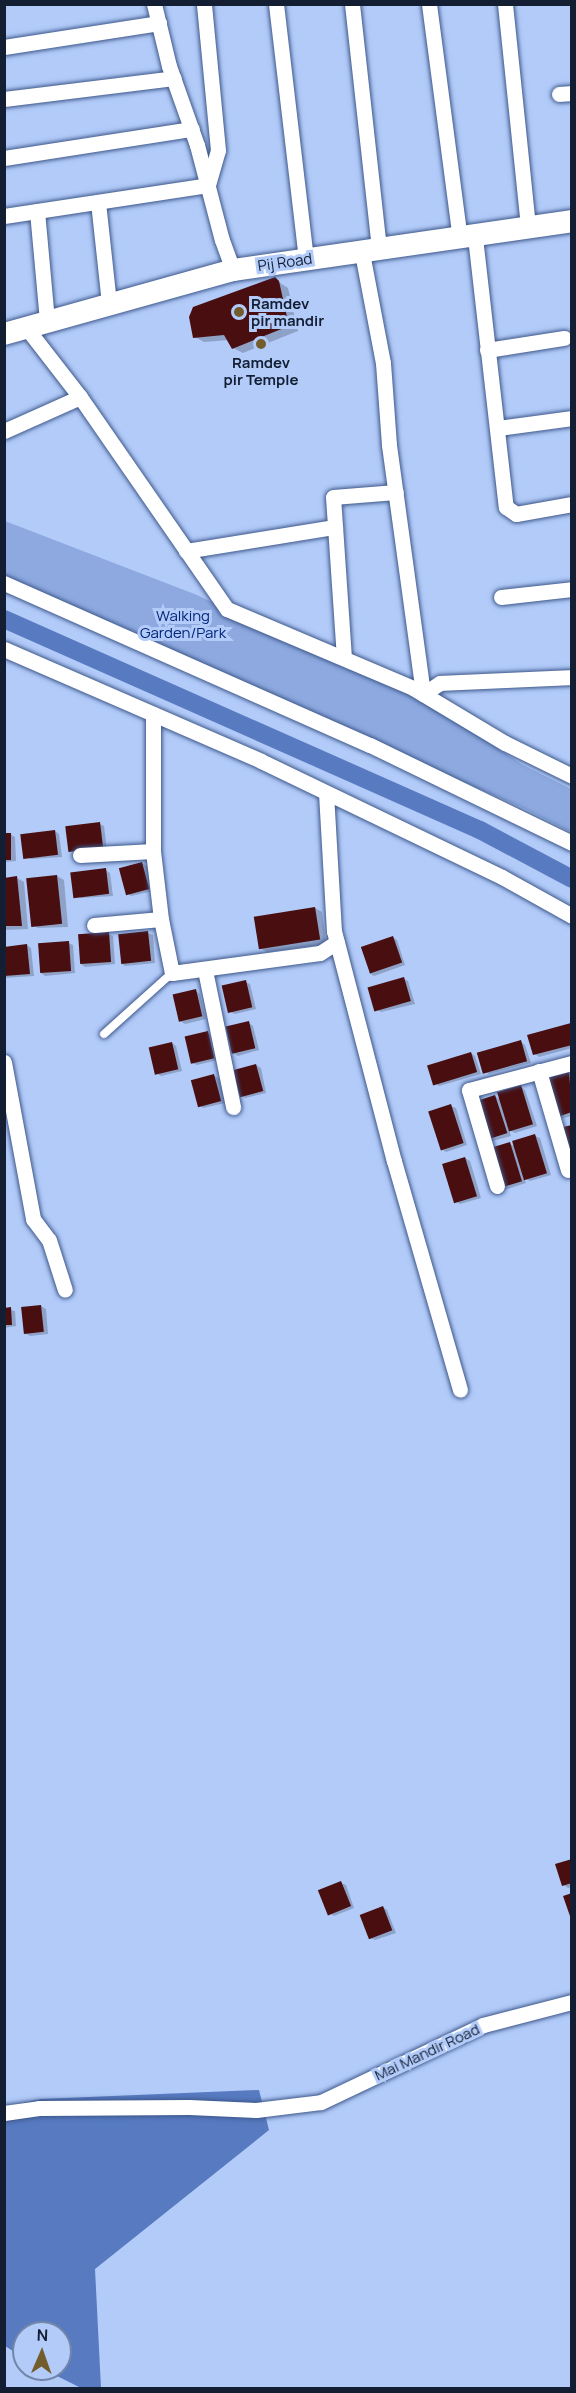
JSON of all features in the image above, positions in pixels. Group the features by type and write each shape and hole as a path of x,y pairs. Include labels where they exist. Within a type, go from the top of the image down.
{"main road":[{"name":"Pij Road","path":"25,327 233,270 467,238 572,221"}],"street":[{"path":"154,4 174,78 192,129 233,270"},
{"path":"204,4 218,150 208,185"},
{"path":"276,4 306,259"},
{"path":"352,4 370,251 396,492 423,693"},
{"path":"429,4 487,350 506,507 510,512 516,514 572,504"},
{"path":"505,4 528,228"},
{"path":"4,47 159,23"},
{"path":"4,99 174,78"},
{"path":"4,158 192,129"},
{"path":"4,216 208,185"},
{"path":"98,202 109,303"},
{"path":"37,211 25,327 80,397 226,609 423,693 505,743 572,776"},
{"path":"487,350 564,338"},
{"path":"4,431 80,397"},
{"path":"498,428 572,418"},
{"path":"344,658 333,497 396,492"},
{"path":"186,550 334,527"},
{"path":"4,584 369,745 572,843"},
{"path":"501,597 572,589"},
{"path":"4,649 326,793 501,877 572,916"},
{"path":"423,693 440,683 572,677"},
{"path":"153,714 153,851 161,919 172,973 320,953 337,942"},
{"path":"326,793 332,917 337,942 394,1161 460,1390"},
{"path":"80,855 153,851"},
{"path":"94,925 161,919"},
{"path":"205,970 233,1107"},
{"path":"4,1062 33,1219 49,1240 65,1290"},
{"path":"497,1186 469,1090 572,1063"},
{"path":"539,1071 568,1170"},
{"name":"Mai Mandir Road","path":"4,2114 39,2108 189,2107 256,2110 321,2102 483,2025 572,2002"}],"lane":[{"path":"104,1034 172,973"}],"green space":[{"name":"Walking Garden/Park","path":"5,521 197,595 431,705 523,765 571,789 571,832 523,808 146,643 5,576"}],"shaded area":[{"path":"259,2090 269,2130 95,2269 101,2388 81,2388 67,2381 72,2381 72,2321 12,2321 12,2350 5,2346 5,2107 41,2099"}],"building":[{"name":"Ramdev pir mandir","path":"275,277 279,281 289,326 232,349 224,335 193,338 189,317 193,307"},
{"path":"100,822 103,848 68,852 65,826"},
{"path":"55,830 58,855 23,859 20,834"},
{"path":"4,833 11,833 11,860 4,860"},
{"path":"142,862 149,889 126,895 119,868"},
{"path":"106,868 109,894 73,898 70,872"},
{"path":"57,875 62,924 31,927 26,878"},
{"path":"17,876 22,926 4,926 4,878"},
{"path":"315,907 320,940 259,949 254,917"},
{"path":"148,931 151,961 121,964 118,934"},
{"path":"109,932 111,962 80,964 78,934"},
{"path":"393,936 402,962 370,974 361,947"},
{"path":"69,941 71,971 40,973 38,943"},
{"path":"27,944 30,974 4,976 4,947"},
{"path":"404,977 411,1001 374,1012 367,987"},
{"path":"246,980 252,1007 228,1013 222,986"},
{"path":"196,989 202,1016 179,1022 173,994"},
{"path":"249,1021 255,1048 232,1054 226,1026"},
{"path":"571,1023 572,1045 533,1055 527,1035"},
{"path":"208,1031 214,1058 191,1064 185,1036"},
{"path":"521,1040 527,1061 483,1074 477,1053"},
{"path":"172,1042 178,1069 155,1075 149,1047"},
{"path":"471,1052 477,1072 433,1086 427,1065"},
{"path":"256,1064 263,1091 240,1097 233,1070"},
{"path":"569,1071 572,1112 557,1117 545,1078"},
{"path":"214,1074 221,1101 198,1107 191,1080"},
{"path":"521,1085 533,1124 509,1132 497,1092"},
{"path":"495,1095 507,1133 485,1140 472,1102"},
{"path":"451,1104 464,1143 441,1150 428,1111"},
{"path":"572,1125 572,1155 571,1155 563,1127"},
{"path":"535,1134 547,1173 524,1180 512,1141"},
{"path":"510,1142 522,1181 498,1189 486,1149"},
{"path":"465,1157 477,1196 454,1203 442,1164"},
{"path":"41,1305 44,1332 24,1334 21,1307"},
{"path":"11,1307 12,1325 4,1325 4,1308"},
{"path":"572,1859 572,1883 562,1886 555,1864"},
{"path":"341,1881 351,1906 328,1915 318,1890"},
{"path":"572,1893 572,1919 571,1919 563,1896"},
{"path":"383,1906 392,1930 369,1939 360,1915"}],"waterway":[{"path":"4,619 480,830 572,879"}],"place":[{"name":"Ramdev pir mandir","path":"239,312"},
{"name":"Ramdev pir Temple","path":"261,344"}]}
